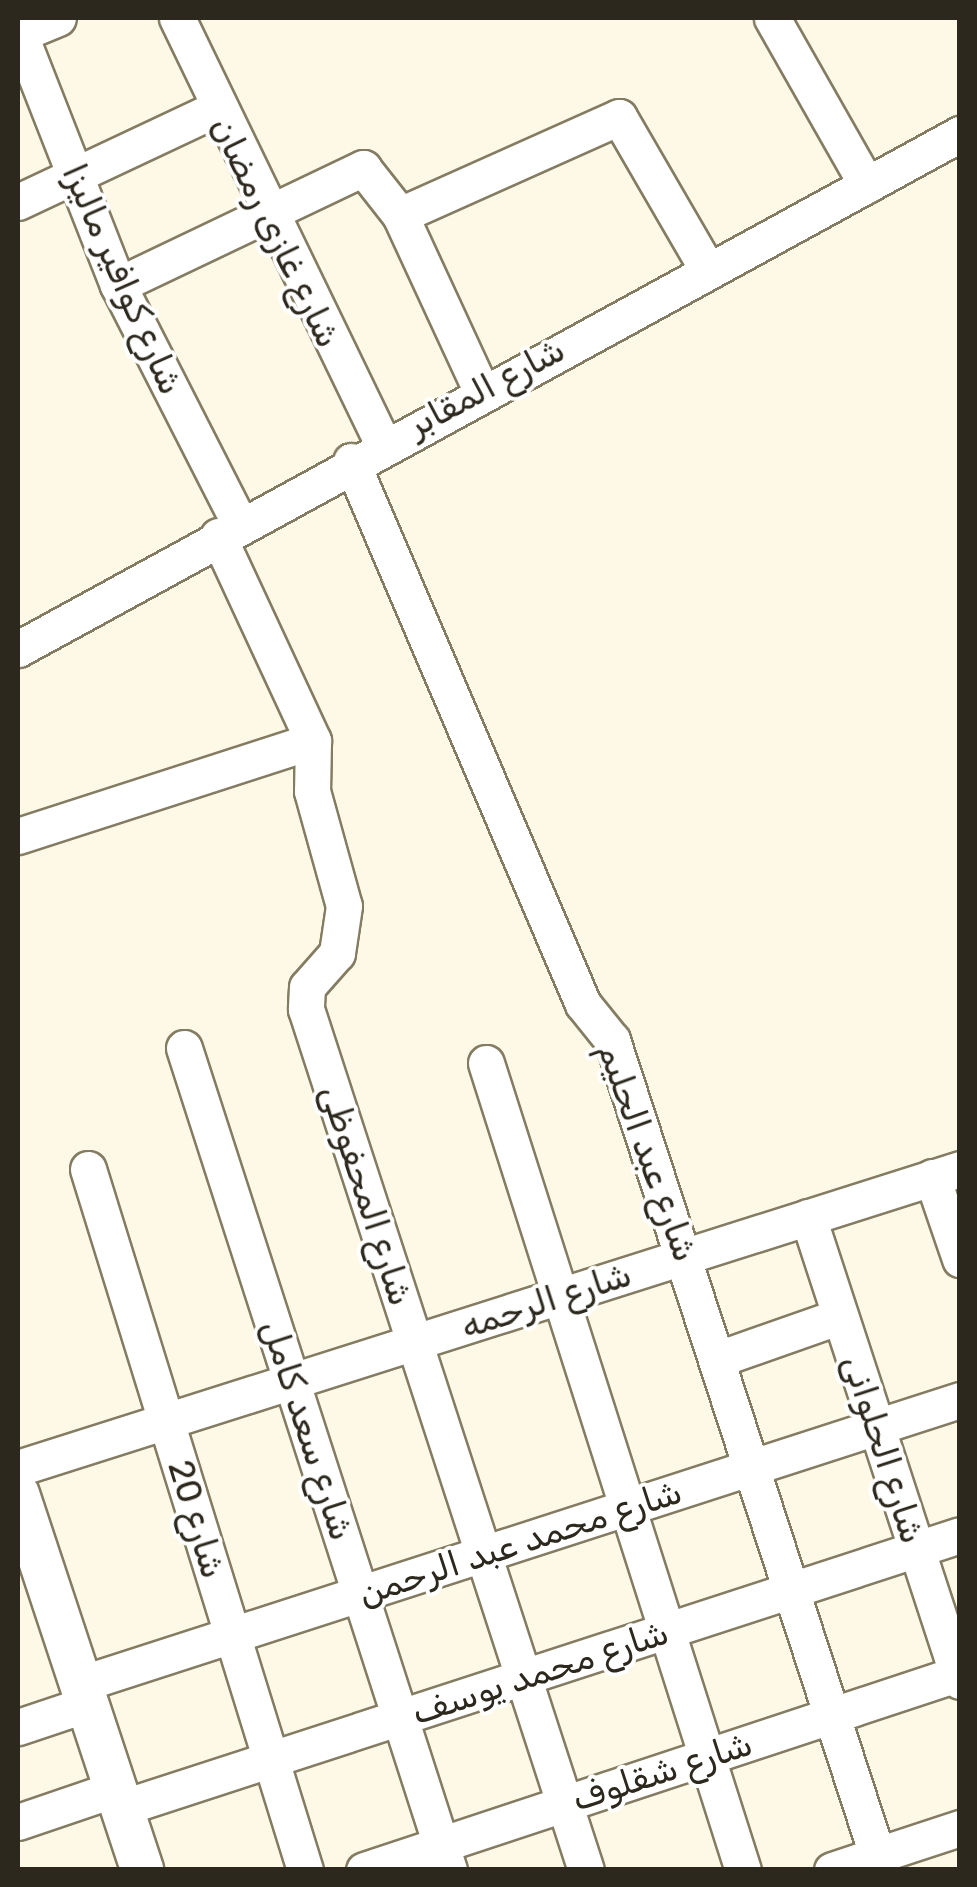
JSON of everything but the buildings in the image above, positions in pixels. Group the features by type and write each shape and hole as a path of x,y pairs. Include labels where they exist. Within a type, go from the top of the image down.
{"street":[{"path":"18,32 58,18"},
{"name":"شارع غازى رمضان","path":"177,18 366,452"},
{"path":"772,18 867,185"},
{"name":"شارع كوافير ماليزا","path":"18,32 25,71 76,178 118,285 229,530"},
{"path":"18,202 216,109"},
{"path":"400,215 619,118 708,268"},
{"name":"شارع المقابر","path":"18,649 480,388 960,134"},
{"path":"118,285 363,168 400,215 480,388"},
{"name":"شارع عبد الحليم","path":"366,452 583,1004 610,1035 880,1862"},
{"name":"شارع المحفوظى","path":"229,530 313,741 312,791 344,906 337,953 305,1002 586,1870"},
{"path":"18,836 313,741"},
{"name":"شارع سعد كامل","path":"184,1048 445,1857"},
{"path":"486,1063 743,1870"},
{"name":"شارع 20","path":"88,1169 305,1870"},
{"path":"946,1173 960,1259"},
{"name":"شارع الرحمه","path":"18,1468 946,1173"},
{"name":"شارع الحلوانى","path":"808,1217 959,1676"},
{"path":"718,1359 840,1316"},
{"name":"شارع محمد عبد الرحمن","path":"18,1727 83,1694 232,1634 960,1400"},
{"path":"18,1494 142,1870"},
{"name":"شارع محمد يوسف","path":"18,1822 271,1760 960,1535"},
{"name":"شارع شقلوف","path":"364,1870 445,1857 564,1803 959,1676"},
{"path":"832,1870 880,1862 960,1828"}]}
